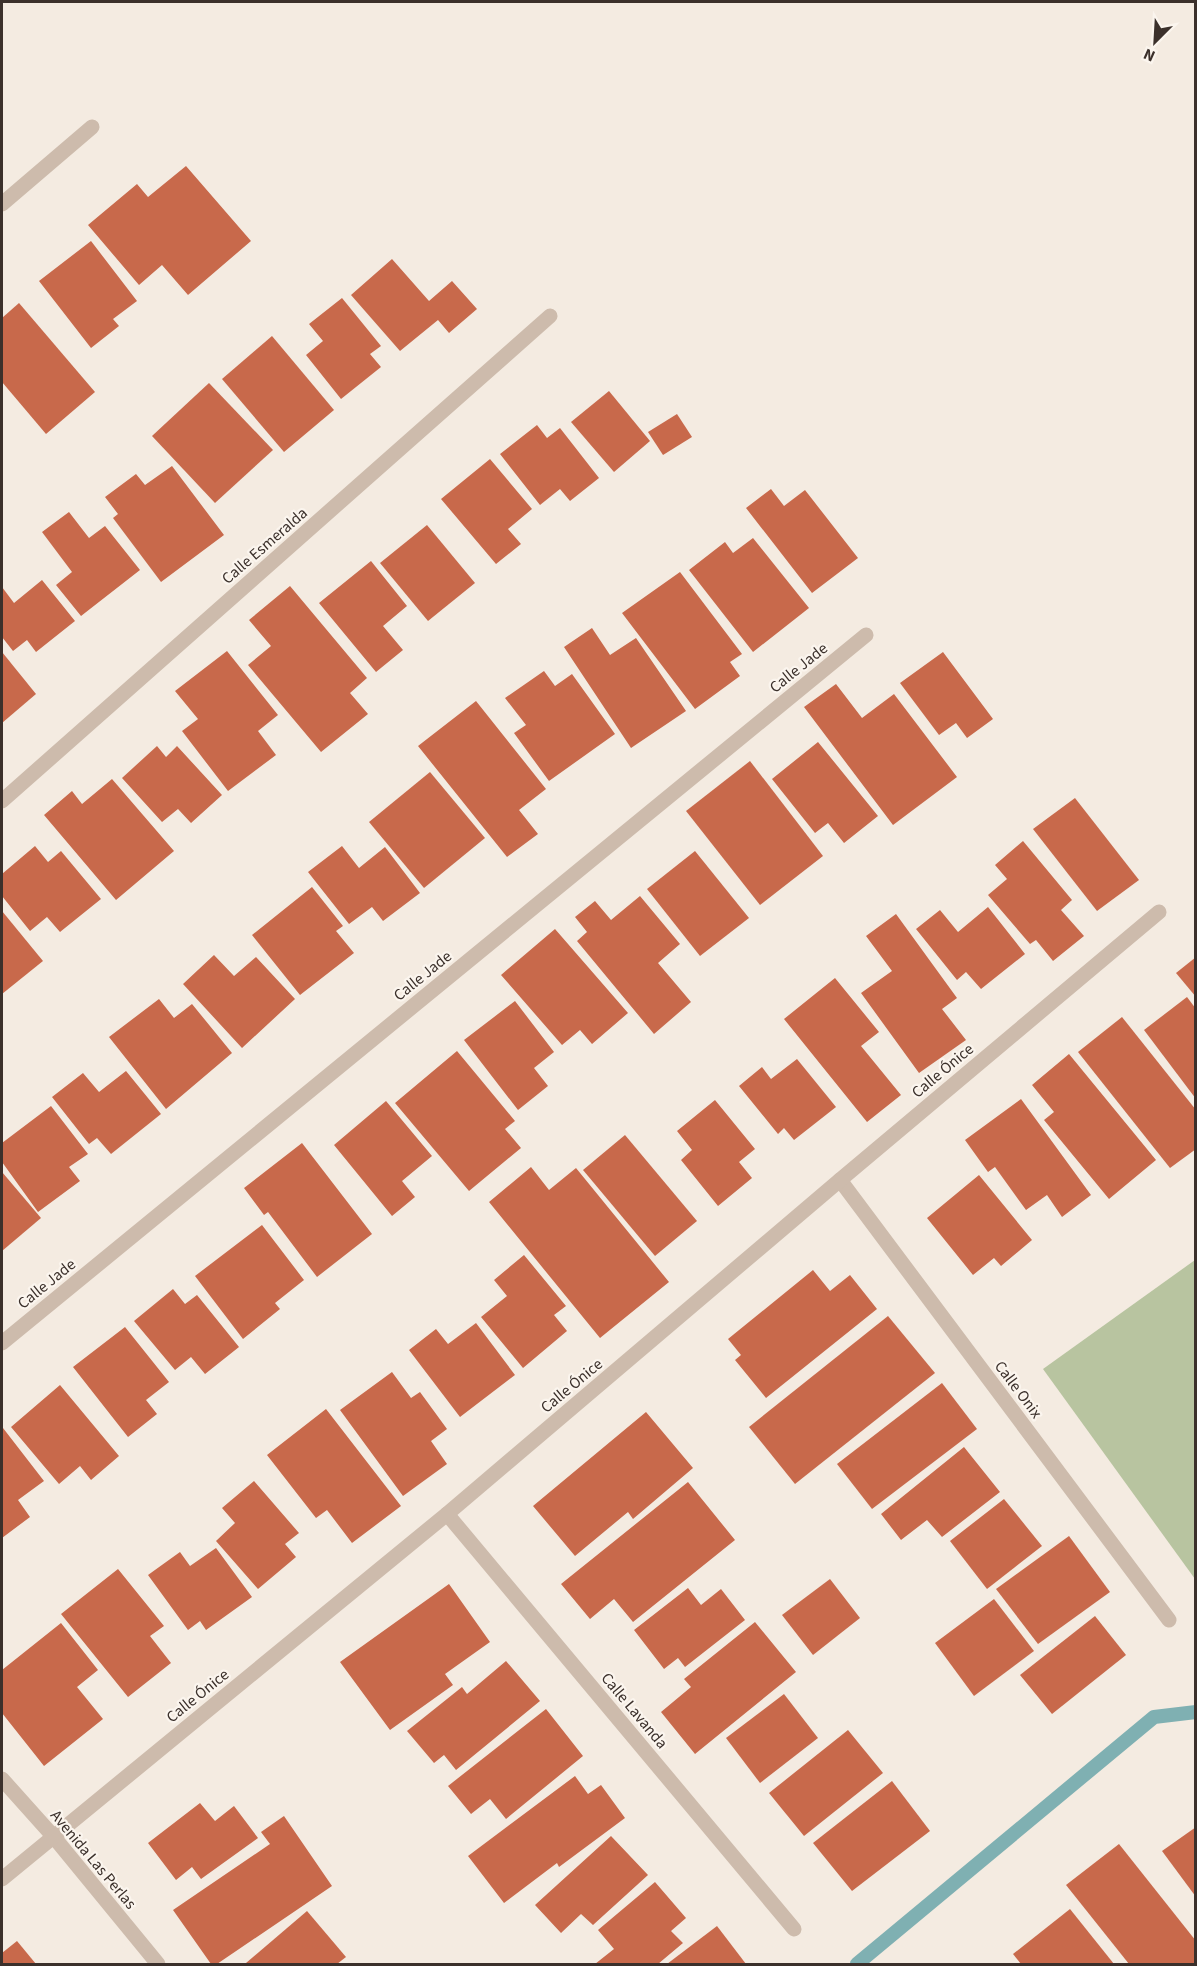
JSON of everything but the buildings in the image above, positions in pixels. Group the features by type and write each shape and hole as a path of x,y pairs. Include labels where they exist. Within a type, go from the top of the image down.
{"street":[{"path":"2,204 92,127"},
{"name":"Calle Esmeralda","path":"2,801 550,316"},
{"name":"Calle Jade","path":"2,1343 866,635"},
{"name":"Calle Ónice","path":"2,1879 447,1514 1159,912"},
{"name":"Calle Onix","path":"840,1180 1169,1620"},
{"name":"Calle Lavanda","path":"447,1514 795,1929"},
{"name":"Avenida Las Perlas","path":"2,1779 53,1836 158,1965"}],"green space":[{"path":"1195,1260 1195,1579 1043,1369"}],"waterway":[{"path":"857,1964 1154,1717 1196,1712"}]}
